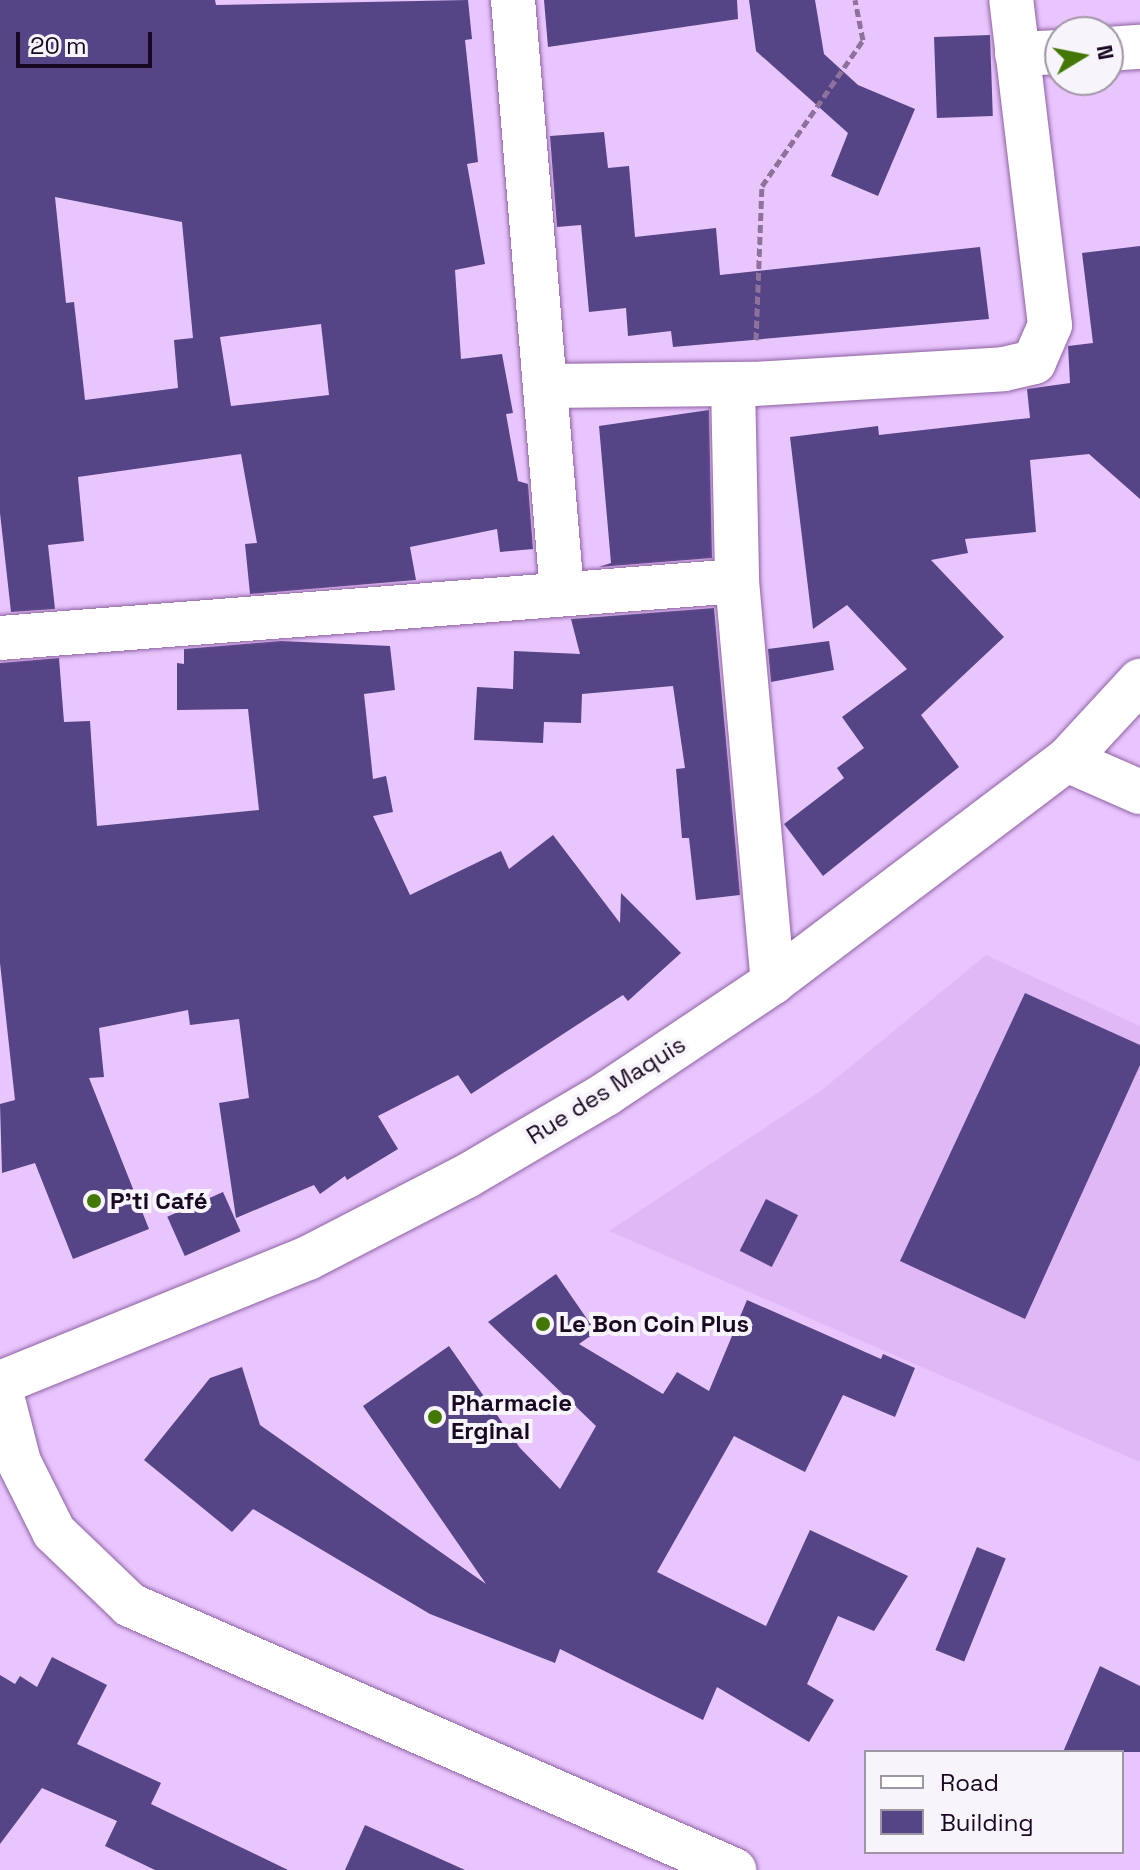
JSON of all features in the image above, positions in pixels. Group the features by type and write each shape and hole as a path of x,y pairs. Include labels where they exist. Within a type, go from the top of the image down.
{"street":[{"path":"513,0 562,593"},
{"path":"546,386 743,384 1004,369 1034,362 1050,325 1011,0"},
{"path":"1017,54 1044,53"},
{"path":"743,384 737,581 773,982"},
{"path":"0,638 737,581"},
{"name":"Rue des Maquis","path":"0,1386 308,1258 606,1094 773,982 1067,760 1140,681"},
{"path":"1067,760 1140,792"},
{"path":"0,1386 19,1462 54,1532 130,1605 734,1870"}],"path":[{"path":"743,384 762,186 863,40 855,0"}],"shaded area":[{"path":"986,955 1140,1026 1140,1462 609,1231 822,1090"}],"building":[{"path":"0,0 215,0 216,5 468,0 472,39 465,40 478,162 467,164 485,264 455,270 461,359 502,354 513,413 506,414 518,481 528,484 533,549 500,552 497,529 410,547 416,580 250,594 245,544 257,543 241,454 78,477 84,541 48,545 55,609 11,612 0,513","holes":["55,197 182,222 193,338 174,340 178,388 85,400 74,302 66,303","321,324 329,395 231,406 220,337"]},
{"path":"544,0 737,0 738,19 548,47"},
{"path":"749,0 815,0 824,54 858,85 915,109 878,196 831,176 848,133 756,51"},
{"path":"990,35 993,116 937,118 934,37"},
{"path":"604,132 608,168 629,166 635,237 716,228 720,275 980,247 989,319 673,347 671,331 628,336 626,308 589,312 581,225 557,227 550,136"},
{"path":"1140,246 1140,499 1089,454 1030,460 1036,532 965,539 968,553 931,560 1004,637 921,715 959,767 823,876 784,824 844,778 837,768 864,748 842,717 907,669 847,605 813,629 790,437 878,426 879,435 1030,418 1027,389 1070,383 1068,346 1093,343 1082,253"},
{"path":"709,410 712,558 599,567 611,563 599,426"},
{"path":"714,608 740,895 696,900 689,838 682,838 676,769 685,768 673,686 582,694 581,723 544,722 543,743 474,740 477,687 513,689 514,651 580,654 571,619"},
{"path":"281,641 390,646 395,690 364,694 373,779 386,776 393,812 373,816 410,895 501,851 509,869 553,835 620,923 621,893 681,953 628,1001 623,995 471,1094 458,1075 378,1116 398,1149 347,1180 345,1176 320,1194 314,1185 236,1218 219,1103 249,1098 239,1019 190,1025 188,1010 99,1028 104,1077 89,1078 149,1229 73,1259 35,1163 2,1173 0,1104 15,1100 0,963 0,663 59,658 64,722 90,721 97,826 259,810 248,709 177,710 177,663 184,664 184,649"},
{"path":"829,641 834,670 771,682 768,649"},
{"path":"1025,993 1140,1045 1140,1065 1025,1319 900,1261"},
{"path":"223,1192 240,1231 185,1256 167,1217"},
{"path":"766,1199 798,1215 772,1267 740,1251"},
{"path":"556,1274 596,1332 579,1344 663,1394 677,1372 709,1391 747,1300 881,1359 883,1354 915,1368 895,1417 843,1395 805,1472 734,1436 657,1572 766,1626 810,1530 908,1576 874,1631 838,1616 807,1684 834,1700 809,1742 717,1687 703,1720 560,1649 555,1663 430,1614 253,1509 232,1532 144,1460 210,1378 242,1367 260,1425 486,1584 363,1406 449,1346 520,1448 560,1489 596,1426 488,1322"},
{"path":"977,1547 1006,1559 964,1662 935,1650"},
{"path":"52,1657 107,1685 77,1744 161,1783 151,1804 288,1870 155,1870 105,1846 117,1821 42,1788 0,1844 0,1675 15,1684 20,1676 37,1687"},
{"path":"1100,1666 1140,1686 1140,1752 1064,1750"},
{"path":"365,1825 465,1870 345,1870"}],"place":[{"name":"P'ti Café","path":"94,1201"},
{"name":"Le Bon Coin Plus","path":"543,1324"},
{"name":"Pharmacie Erginal","path":"435,1417"}]}
